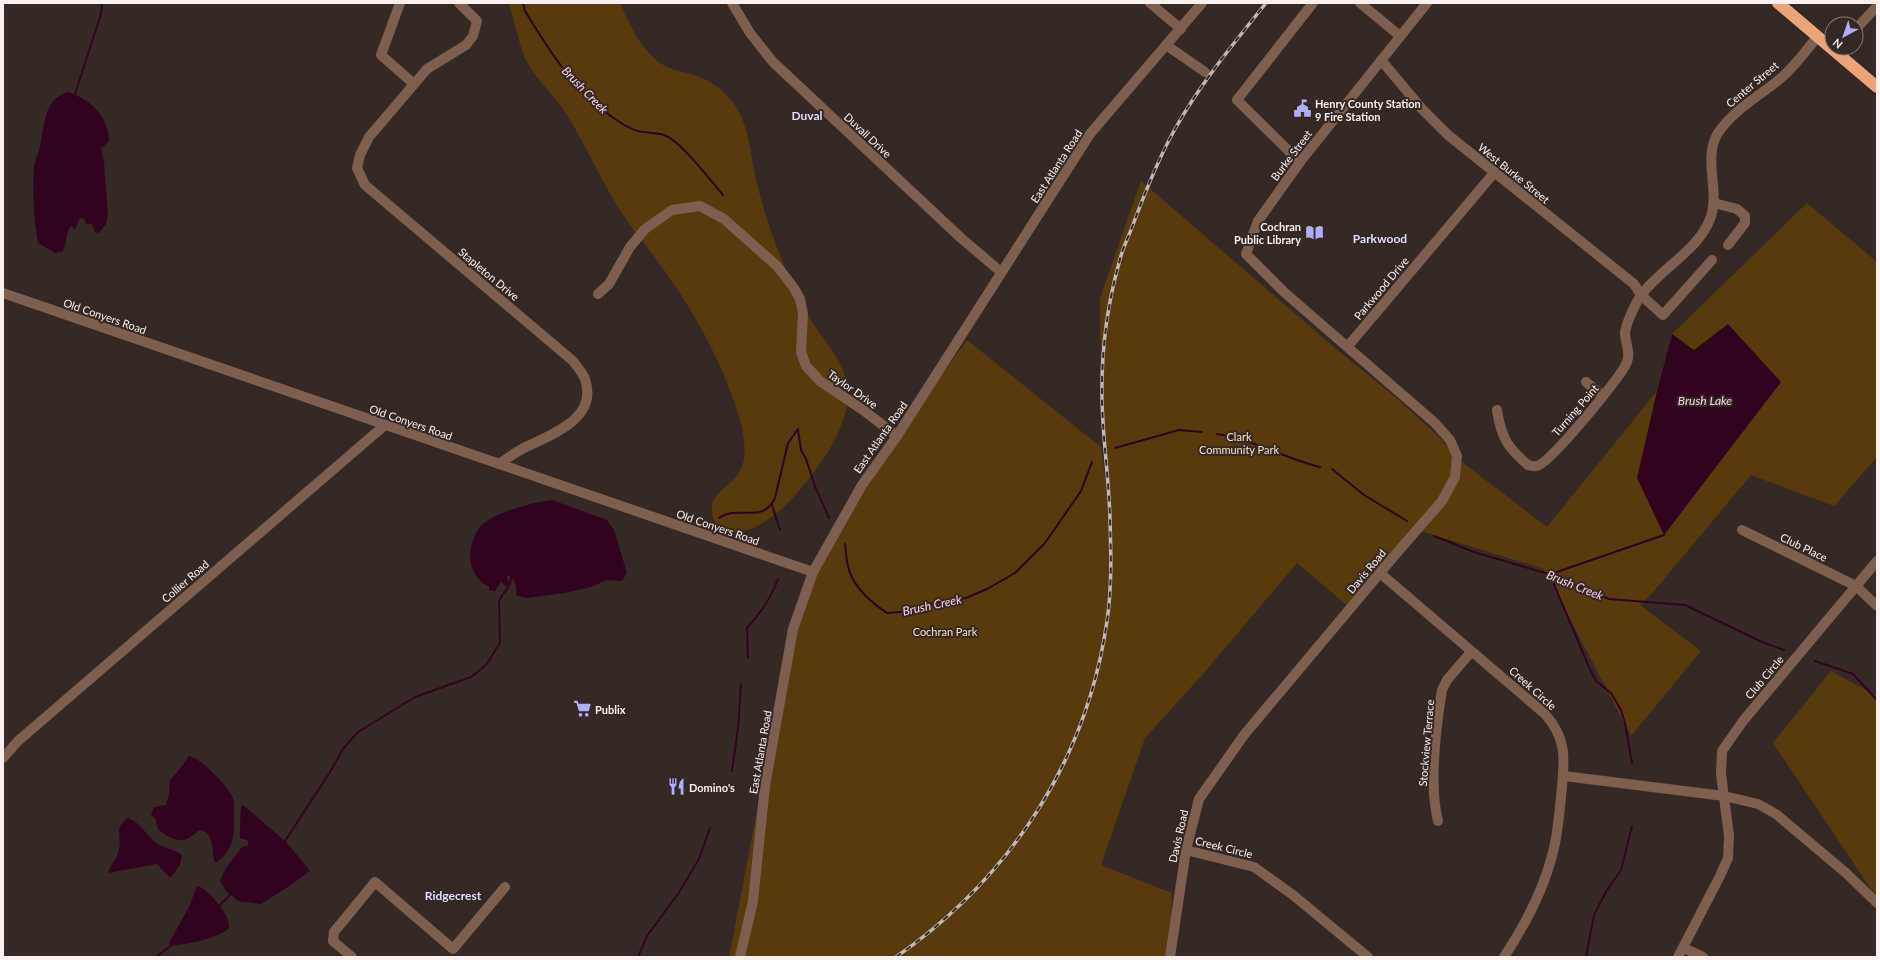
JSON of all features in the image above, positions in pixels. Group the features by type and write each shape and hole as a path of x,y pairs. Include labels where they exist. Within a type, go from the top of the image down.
{"highway":[{"path":"1778,3 1824,41"},
{"path":"1844,56 1877,87"}],"street":[{"path":"400,3 381,55 414,84"},
{"name":"Stapleton Drive","path":"459,3 477,21 473,36 466,45 427,68 369,137 360,155 357,168 365,185 573,361 585,378 587,400 580,413 569,426 522,449 499,464"},
{"name":"Duvall Drive","path":"732,3 750,33 773,62 961,238 1002,272"},
{"path":"1150,3 1181,29"},
{"name":"East Atlanta Road","path":"740,957 753,901 765,786 794,629 813,572 862,485 897,436 1090,134 1202,3"},
{"path":"1300,162 1237,100 1313,3"},
{"path":"1360,3 1400,36"},
{"name":"Burke Street","path":"1246,254 1258,221 1300,162 1427,3"},
{"path":"1864,20 1877,6"},
{"name":"Center Street","path":"1641,295 1699,237 1709,223 1714,203 1711,149 1718,134 1729,119 1782,77 1817,37"},
{"path":"1166,44 1205,72"},
{"name":"West Burke Street","path":"1381,60 1422,109 1443,130 1494,173 1634,284 1641,295 1663,315 1712,260"},
{"name":"Parkwood Drive","path":"1348,346 1494,173"},
{"path":"1714,203 1738,209 1745,216 1745,223 1728,245"},
{"name":"Taylor Drive","path":"598,294 609,284 630,247 645,229 672,210 700,206 728,223 776,266 794,288 800,299 803,314 803,357 806,366 820,381 863,410 897,436"},
{"name":"Davis Road","path":"1170,957 1186,850 1198,799 1244,735 1380,573 1442,502 1455,477 1457,456 1450,440 1435,423 1284,292 1246,254"},
{"name":"Old Conyers Road","path":"3,293 385,426 813,572"},
{"name":"Turning Point","path":"1497,410 1500,430 1508,444 1528,465 1538,466 1547,460 1617,379 1628,360 1629,354 1625,333 1627,324 1641,295"},
{"path":"1586,382 1602,395"},
{"name":"Collier Road","path":"3,758 18,741 385,426"},
{"name":"Club Place","path":"1742,530 1856,586 1877,606"},
{"name":"Club Circle","path":"1678,957 1684,948 1728,858 1729,836 1721,774 1722,751 1731,736 1877,561"},
{"name":"Creek Circle","path":"1380,573 1533,702 1552,721 1562,744 1564,776 1554,845 1545,877 1529,916 1504,957"},
{"name":"Stockview Terrace","path":"1438,821 1434,806 1434,786 1442,690 1454,672 1472,652"},
{"path":"1564,776 1724,796 1749,801 1776,814 1846,873 1877,903"},
{"name":"Creek Circle","path":"1186,850 1254,866 1293,895 1368,957"},
{"path":"352,957 333,940 334,932 375,882 453,949 505,887"},
{"path":"1684,948 1703,957"}],"green space":[{"path":"509,3 620,3 628,21 649,53 665,66 699,77 714,85 731,100 742,118 746,129 760,196 780,255 791,283 802,305 841,365 847,385 848,396 843,422 815,472 792,499 777,513 761,524 743,531 733,532 717,527 712,514 712,505 715,497 735,478 741,470 745,449 739,416 724,375 704,334 681,295 616,204 565,112 528,64 520,43"},
{"path":"1141,181 1342,354 1393,395 1441,439 1453,455 1547,527 1657,391 1672,334 1807,203 1877,262 1877,457 1834,506 1751,475 1654,591 1640,605 1701,651 1631,736 1544,569 1421,531 1442,501 1354,611 1297,563 1204,673 1145,738 1101,865 1172,893 1170,957 729,957 790,638 808,571 850,502 967,340 1101,447 1109,507 1102,399 1103,365 1100,334 1100,298"},
{"path":"1831,671 1877,696 1877,898 1773,743"}],"water":[{"path":"68,92 84,99 97,110 106,125 109,141 101,149 104,162 108,215 106,224 99,233 95,232 92,224 86,224 85,220 82,218 79,219 75,230 71,226 69,229 62,252 55,253 38,243 34,205 34,166 49,107 60,95"},
{"name":"Brush Lake","path":"1728,324 1781,382 1664,535 1637,478 1672,334 1694,350"},
{"path":"552,500 607,520 614,530 627,573 622,581 607,580 591,587 565,593 527,598 517,596 514,581 510,576 506,575 509,582 507,587 501,582 495,591 489,590 489,587 477,577 471,566 470,559 472,544 478,530 488,520 502,513 528,505"},
{"path":"189,756 207,767 226,787 234,800 234,828 232,842 226,853 215,863 211,839 205,832 200,830 187,839 176,839 164,834 158,829 155,818 151,815 154,807 166,805 169,794 170,780"},
{"path":"242,805 287,843 310,871 261,904 238,901 226,891 220,881 226,868 242,847 249,845 247,840 240,838 240,815"},
{"path":"127,818 136,822 156,843 182,855 180,865 171,877 169,877 157,864 108,873 117,856 120,843 120,827"},
{"path":"198,886 207,892 218,904 227,917 229,928 224,932 210,938 170,946 169,943 190,905"}],"waterway":[{"path":"75,94 101,14 102,3"},
{"name":"Brush Creek","path":"523,3 525,11 544,42 577,86 590,99 621,123 633,129 656,133 671,138 687,152 723,195"},
{"path":"719,518 727,514 734,513 757,513 764,511 770,506 775,498 788,443 798,429"},
{"name":"Brush Creek","path":"798,430 801,450 829,518"},
{"name":"Brush Creek","path":"1115,448 1179,430 1202,432"},
{"name":"Brush Creek","path":"1217,434 1244,440 1320,467"},
{"name":"Brush Creek","path":"845,544 847,563 850,573 858,587 869,599 887,613 913,611 934,603 966,598 987,589 1015,573 1045,543 1081,491 1092,462"},
{"name":"Brush Creek","path":"1332,469 1364,495 1407,521"},
{"path":"772,505 780,530"},
{"path":"1551,574 1664,535"},
{"name":"Brush Creek","path":"1434,536 1474,552 1562,578 1581,588 1609,599 1685,605 1762,642 1784,650"},
{"path":"1550,575 1596,681 1611,693 1621,710 1625,723 1632,763"},
{"path":"285,841 330,772 343,749 358,732 415,697 471,677 486,665 500,643 499,601 510,584 511,577"},
{"path":"748,658 747,628 765,605 778,579"},
{"name":"Brush Creek","path":"1815,661 1853,674 1877,700"},
{"path":"732,771 738,728 741,684"},
{"path":"1586,957 1594,915 1607,890 1621,870 1632,826"},
{"path":"638,957 647,936 678,894 699,859 710,828"},
{"path":"219,906 230,895"},
{"path":"156,957 172,945"}],"railway":[{"path":"896,957 937,925 975,890 1008,852 1037,811 1062,767 1082,721 1097,672 1107,621 1110,596 1110,519 1102,384 1108,314 1120,258 1153,175 1175,129 1206,80 1266,3"}],"place":[{"name":"Henry County Station 9 Fire Station","path":"1302,109"},
{"name":"Cochran Public Library","path":"1314,232"},
{"name":"Publix","path":"582,709"},
{"name":"Domino's","path":"676,787"}],"district":[{"name":"Duval","path":"807,115"},
{"name":"Parkwood","path":"1380,238"},
{"name":"Ridgecrest","path":"453,895"}],"park label":[{"name":"Clark Community Park","path":"1239,442"},
{"name":"Cochran Park","path":"945,631"}]}
